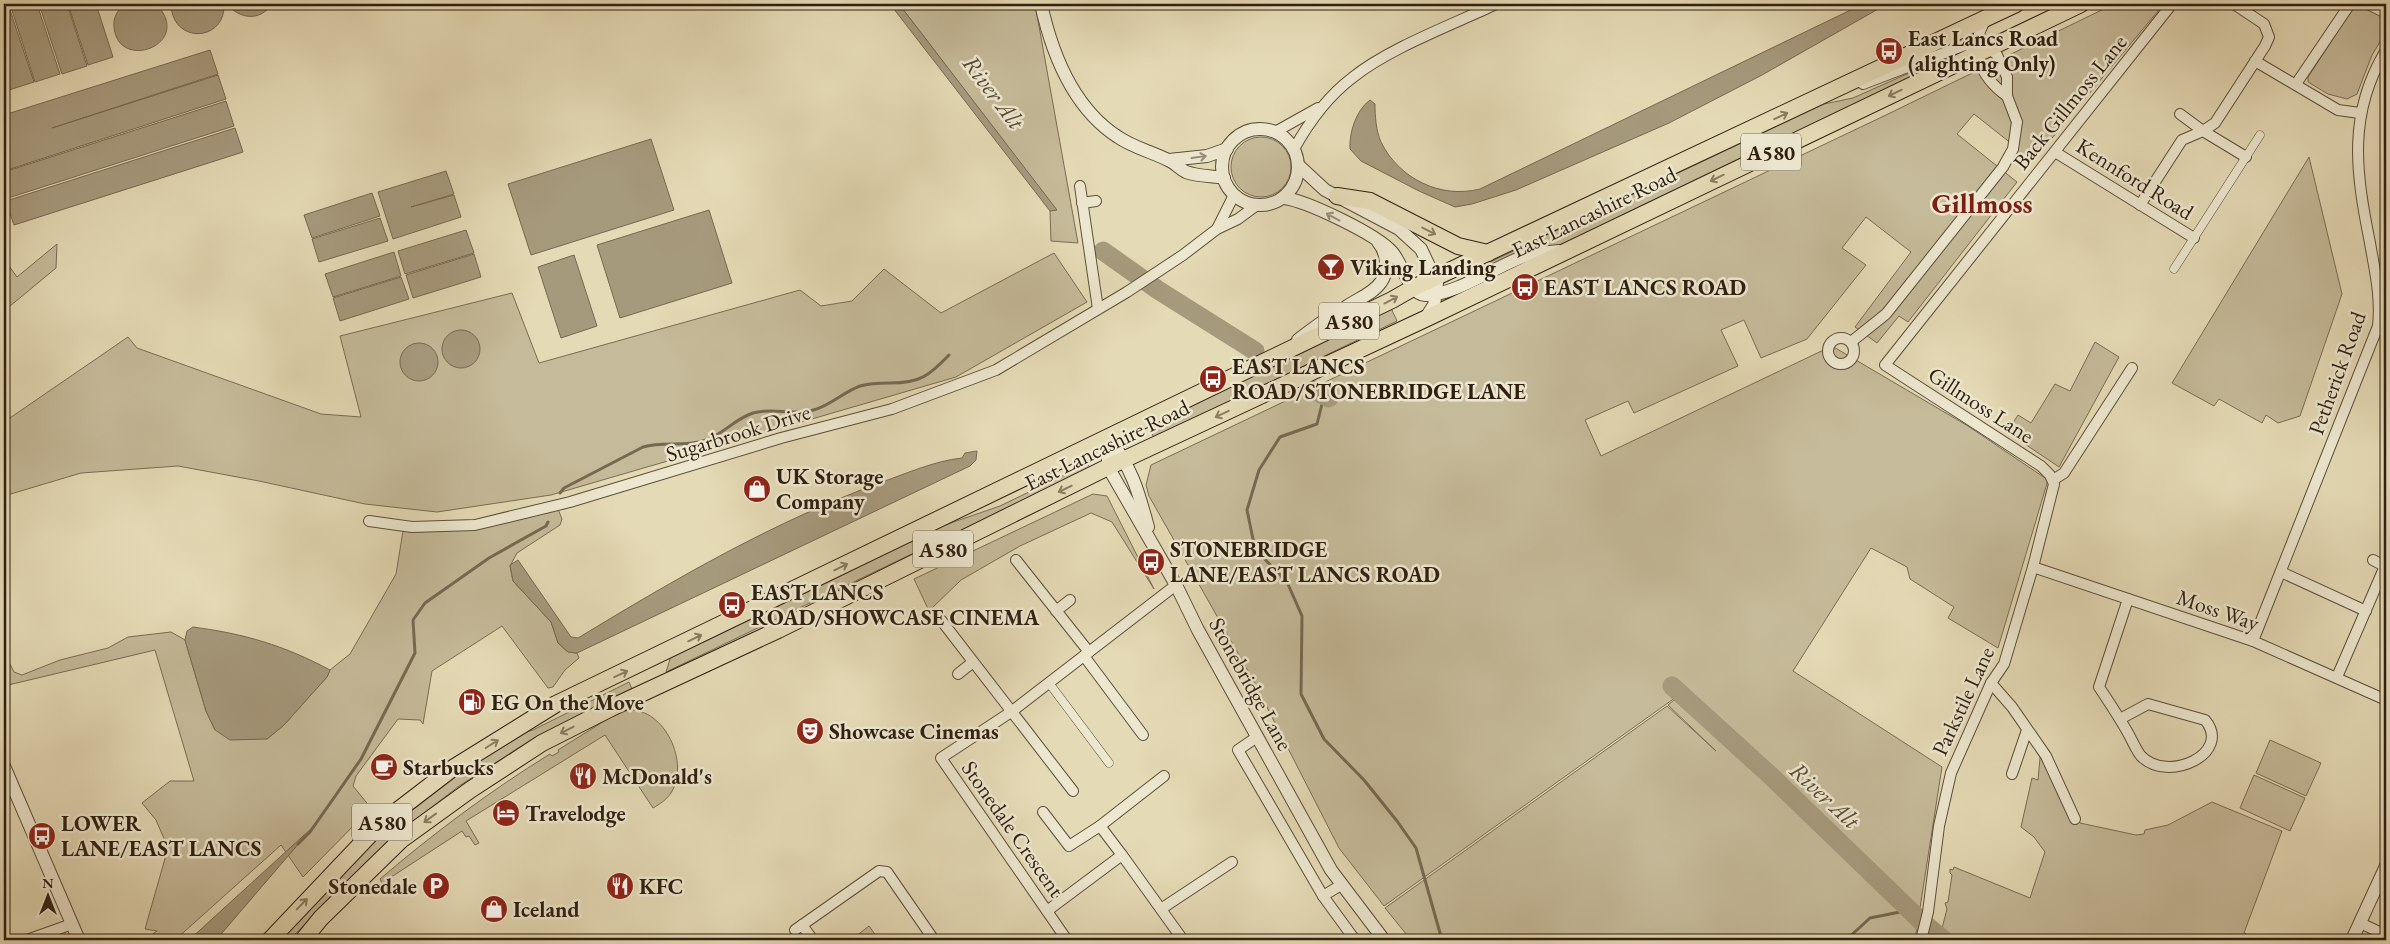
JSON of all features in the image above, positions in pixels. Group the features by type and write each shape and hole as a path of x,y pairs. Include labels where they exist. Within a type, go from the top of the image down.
{"highway":[{"name":"East Lancashire Road","path":"270,940 380,824 453,768 556,704 1392,300 1413,288 1436,286 1488,253 2016,4"},
{"name":"East Lancashire Road","path":"303,940 321,918 401,840 470,790 542,743 619,704 778,630 1108,467 1425,319 1981,49 2081,4"},
{"path":"1337,196 1370,201 1458,246 1488,253"},
{"path":"292,940 321,918"}],"street":[{"path":"1041,4 1048,36 1064,75 1085,107 1116,136 1149,154 1170,160 1186,172 1224,178"},
{"path":"1294,149 1323,105 1352,77 1395,52 1496,4"},
{"name":"Back Gillmoss Lane","path":"1885,365 2172,4"},
{"path":"2140,205 2182,140 2203,131 2215,123 2269,37 2264,24 2234,4"},
{"path":"2296,84 2350,4"},
{"path":"2368,4 2386,14"},
{"path":"1987,17 1981,49 1992,85 2007,96"},
{"path":"1820,97 1898,72 1965,45 1997,55 2007,77 2007,96 2017,122 2015,142 2010,157 1886,314 1851,342"},
{"name":"Petherick Road","path":"2253,641 2378,326 2384,302 2356,157 2360,113 2377,65 2386,50"},
{"path":"2255,60 2338,110 2360,113"},
{"path":"1275,132 1323,105"},
{"path":"2180,114 2203,131 2246,157"},
{"path":"1257,129 1275,132 1286,139 1294,149 1298,166 1297,178 1292,189 1284,198 1276,202 1257,205 1244,202 1234,195 1224,178 1222,163 1227,149 1240,136 1248,132 1257,129"},
{"path":"2174,269 2260,135"},
{"path":"1170,160 1207,156 1227,149"},
{"name":"Kennford Road","path":"2055,152 2194,238"},
{"path":"1298,166 1316,183 1406,234 1421,249 1436,286 1434,305 1425,319"},
{"path":"1080,186 1098,309"},
{"path":"1217,229 1234,195"},
{"path":"1284,198 1304,202 1376,240 1397,258 1413,288"},
{"path":"1082,203 1096,201"},
{"path":"1217,229 1238,219 1257,205"},
{"name":"Sugarbrook Drive","path":"369,521 412,527 475,525 570,502 781,438 892,408 996,370 1183,255 1217,229"},
{"path":"1284,352 1318,324 1373,291 1382,281 1386,261 1384,252 1376,240"},
{"path":"1436,286 1528,255 1568,249"},
{"name":"Gillmoss Lane","path":"1885,365 2041,466 2052,480"},
{"path":"2052,480 2064,473 2132,368"},
{"path":"1108,436 1125,460 1134,479 1154,546"},
{"path":"1108,436 1108,467"},
{"name":"Stonebridge Lane","path":"1108,467 1176,585 1257,737 1341,885 1384,940"},
{"name":"Parkstile Lane","path":"1921,940 1928,912 1939,826 1951,773 1991,683 2004,664 2053,494 2052,480"},
{"path":"1016,560 1056,611 1143,735"},
{"path":"2338,677 2386,566 2373,560"},
{"name":"Moss Way","path":"2033,567 2253,641 2338,677 2386,700"},
{"path":"2281,572 2366,611"},
{"name":"Stonedale Crescent","path":"1067,940 941,758 1011,712 1176,585"},
{"path":"2120,719 2148,704 2205,720 2211,727 2212,736 2203,756 2184,766 2162,767 2142,756 2099,688 2128,599"},
{"path":"1056,611 1070,600"},
{"path":"940,620 1073,791"},
{"path":"958,674 973,662"},
{"path":"1049,683 1109,763"},
{"path":"1991,683 2012,707 2046,756 2075,819"},
{"path":"2012,774 2027,730"},
{"path":"1257,737 1238,750 1323,896 1355,940"},
{"path":"5,774 79,940"},
{"path":"1043,812 1069,846 1100,826 1164,776"},
{"path":"1100,826 1184,940"},
{"path":"1046,911 1122,855"},
{"path":"1161,909 1232,862"},
{"path":"2352,940 2386,866"},
{"path":"813,940 799,927 879,870 887,872 934,940"},
{"path":"1323,896 1341,885"},
{"path":"2360,923 2386,935"},
{"path":"27,940 72,924"}],"shaded area":[{"path":"4,4 8,4 34,82 9,90 4,74"},
{"path":"10,4 37,4 60,74 35,82"},
{"path":"39,4 67,4 87,66 62,74"},
{"path":"68,4 96,4 113,57 88,65"},
{"path":"125,4 156,4 166,18 166,31 161,41 151,48 139,50 128,48 119,41 114,27 114,20"},
{"path":"171,4 224,4 222,17 217,26 208,32 199,34 189,32 180,27 174,17"},
{"path":"227,4 272,4 262,14 249,16 237,13"},
{"path":"890,4 899,4 1057,210 1050,211"},
{"path":"899,4 1035,4 1078,243 1051,241 1050,211 1056,210"},
{"path":"1863,4 1887,4 1762,75 1669,123 1516,190 1472,204 1455,207 1419,191 1361,161 1350,149 1354,122 1365,104 1370,100 1375,104 1376,123 1381,142 1389,155 1410,176 1436,188 1451,191 1480,189"},
{"path":"2114,4 2163,5 2027,168 2007,151 2012,144 1974,114 1957,134 2017,182 1908,322 1899,316 1877,343 1855,327 1911,252 1866,217 1842,248 1866,265 1807,339 1761,358 1744,320 1721,330 1738,366 1634,413 1628,401 1585,420 1601,456 1832,346 1968,426 2048,480 1998,648 1948,618 1954,607 1910,579 1907,567 1871,548 1793,671 1942,767 1915,940 1411,940 1385,908 1667,706 1716,751 1668,705 1686,690 1384,906 1339,848 1252,678 1149,496 1146,485 1151,465 1886,115"},
{"path":"2364,5 2386,19 2386,32 2372,55 2357,94 2347,99 2328,94 2308,82 2308,77 2353,8"},
{"path":"210,50 218,74 52,128 218,75 226,99 4,171 4,115"},
{"path":"1936,61 1937,65 1563,244 1532,251 1470,275 1469,272 1824,104 1853,98"},
{"path":"226,101 234,126 5,199 4,172"},
{"path":"235,128 243,152 14,225 6,201"},
{"path":"1255,137 1267,137 1278,142 1286,150 1291,161 1289,179 1278,192 1267,197 1255,197 1244,192 1236,184 1231,173 1231,161 1236,150 1244,142"},
{"path":"651,139 674,210 531,255 508,184"},
{"path":"2309,157 2342,294 2300,416 2278,423 2266,415 2262,423 2219,399 2214,406 2172,383"},
{"path":"446,171 454,194 411,207 454,195 461,217 393,239 378,192"},
{"path":"372,193 380,216 312,238 304,215"},
{"path":"709,210 732,283 620,318 597,245"},
{"path":"380,218 388,241 319,262 312,239"},
{"path":"466,230 474,253 405,274 398,251"},
{"path":"57,244 56,268 4,311 4,259 17,277"},
{"path":"394,252 401,276 333,297 325,274"},
{"path":"1054,253 1087,302 956,377 551,495 437,512 365,504 178,466 81,473 4,496 4,422 128,337 137,348 321,414 361,417 340,336 512,293 539,363 800,290 821,306 852,301 884,269 941,313"},
{"path":"474,254 481,277 413,298 406,275"},
{"path":"574,255 597,326 561,338 538,267"},
{"path":"401,277 409,299 340,321 333,298"},
{"path":"1391,308 1397,321 1154,438 1149,427"},
{"path":"461,330 474,336 480,349 474,362 461,368 448,362 442,349 448,336"},
{"path":"2095,342 2119,357 2059,467 2007,432 2018,415 2031,423 2055,384 2070,391"},
{"path":"419,343 432,349 438,362 432,375 419,381 406,375 400,362 406,349"},
{"path":"977,451 976,460 970,466 577,653 568,652 558,643 551,622 513,581 510,565 518,560 571,637 578,638 726,552 802,515 911,471 962,458 965,453"},
{"path":"1087,464 1091,468 666,672 671,656 942,526 1000,506"},
{"path":"1093,494 1107,496 1154,589 1112,522 1091,513 1020,546 961,580 929,611 914,579"},
{"path":"558,509 562,519 560,525 517,553 510,566 513,581 551,622 558,643 568,652 577,653 579,658 565,670 553,687 548,688 502,626 432,671 423,724 420,720 398,719 356,776 353,786 371,808 303,877 281,845 175,940 144,940 157,931 145,929 168,848 156,820 142,803 170,781 194,781 155,650 4,686 4,655 14,672 22,675 60,660 108,648 128,637 171,632 185,640 206,711 215,730 267,739 284,725 327,677 330,670 350,654 396,574 403,531"},
{"path":"193,627 230,633 280,647 330,670 327,677 284,725 267,739 230,740 215,730 206,711 185,640 187,631"},
{"path":"629,682 632,689 534,738 459,786 400,832 289,940 278,940 390,825 429,792 509,737 533,730"},
{"path":"628,710 641,712 653,718 663,727 676,753 678,767 676,781 671,793 653,808 605,735 466,821 479,843 475,845 469,836 466,837 462,831 382,883 380,879 400,862 484,798 550,754 552,756 559,752 558,750 609,718"},
{"path":"2270,740 2321,763 2306,796 2256,773"},
{"path":"2041,747 2080,823 2136,835 2144,834 2145,830 2168,825 2212,802 2282,831 2244,933 2259,940 1939,940 1947,909 1945,903 1948,902 1952,875 1950,869 1953,870 1954,867 2030,898 2045,852 2034,837 2021,827 2032,778 2038,780"},
{"path":"2254,775 2305,798 2290,831 2240,808"},
{"path":"313,827 216,940 189,940"},
{"path":"869,926 879,940 851,940"}],"waterway":[{"name":"River Alt","path":"1103,251 1158,290 1255,351"},
{"path":"560,493 564,488 643,447 658,444 696,443 710,439 740,419 753,413 765,411 810,411 818,409 860,386 917,380 936,368 949,355"},
{"name":"River Alt","path":"1314,390 1329,398"},
{"path":"1324,396 1317,424 1280,437 1259,470 1247,510 1255,549 1287,582 1302,616 1301,694 1324,739 1364,780 1416,848 1442,940"},
{"path":"298,844 310,832 361,759 415,653 413,620 425,603 489,558 546,526 548,522"},
{"name":"River Alt","path":"1672,686 1772,777 1921,921 1944,940"},
{"path":"1846,940 1870,918 1900,912 1921,921"}],"place":[{"name":"East Lancs Road (alighting Only)","path":"1889,51"},
{"name":"Viking Landing","path":"1331,267"},
{"name":"EAST LANCS ROAD","path":"1525,287"},
{"name":"EAST LANCS ROAD/STONEBRIDGE LANE","path":"1213,379"},
{"name":"UK Storage Company","path":"757,489"},
{"name":"STONEBRIDGE LANE/EAST LANCS ROAD","path":"1151,562"},
{"name":"EAST LANCS ROAD/SHOWCASE CINEMA","path":"732,605"},
{"name":"EG On the Move","path":"472,702"},
{"name":"Showcase Cinemas","path":"810,731"},
{"name":"Starbucks","path":"384,767"},
{"name":"McDonald's","path":"583,776"},
{"name":"Travelodge","path":"506,813"},
{"name":"LOWER LANE/EAST LANCS","path":"42,836"},
{"name":"Stonedale","path":"436,886"},
{"name":"KFC","path":"620,886"},
{"name":"Iceland","path":"494,909"}],"district":[{"name":"Gillmoss","path":"1982,203"}]}
